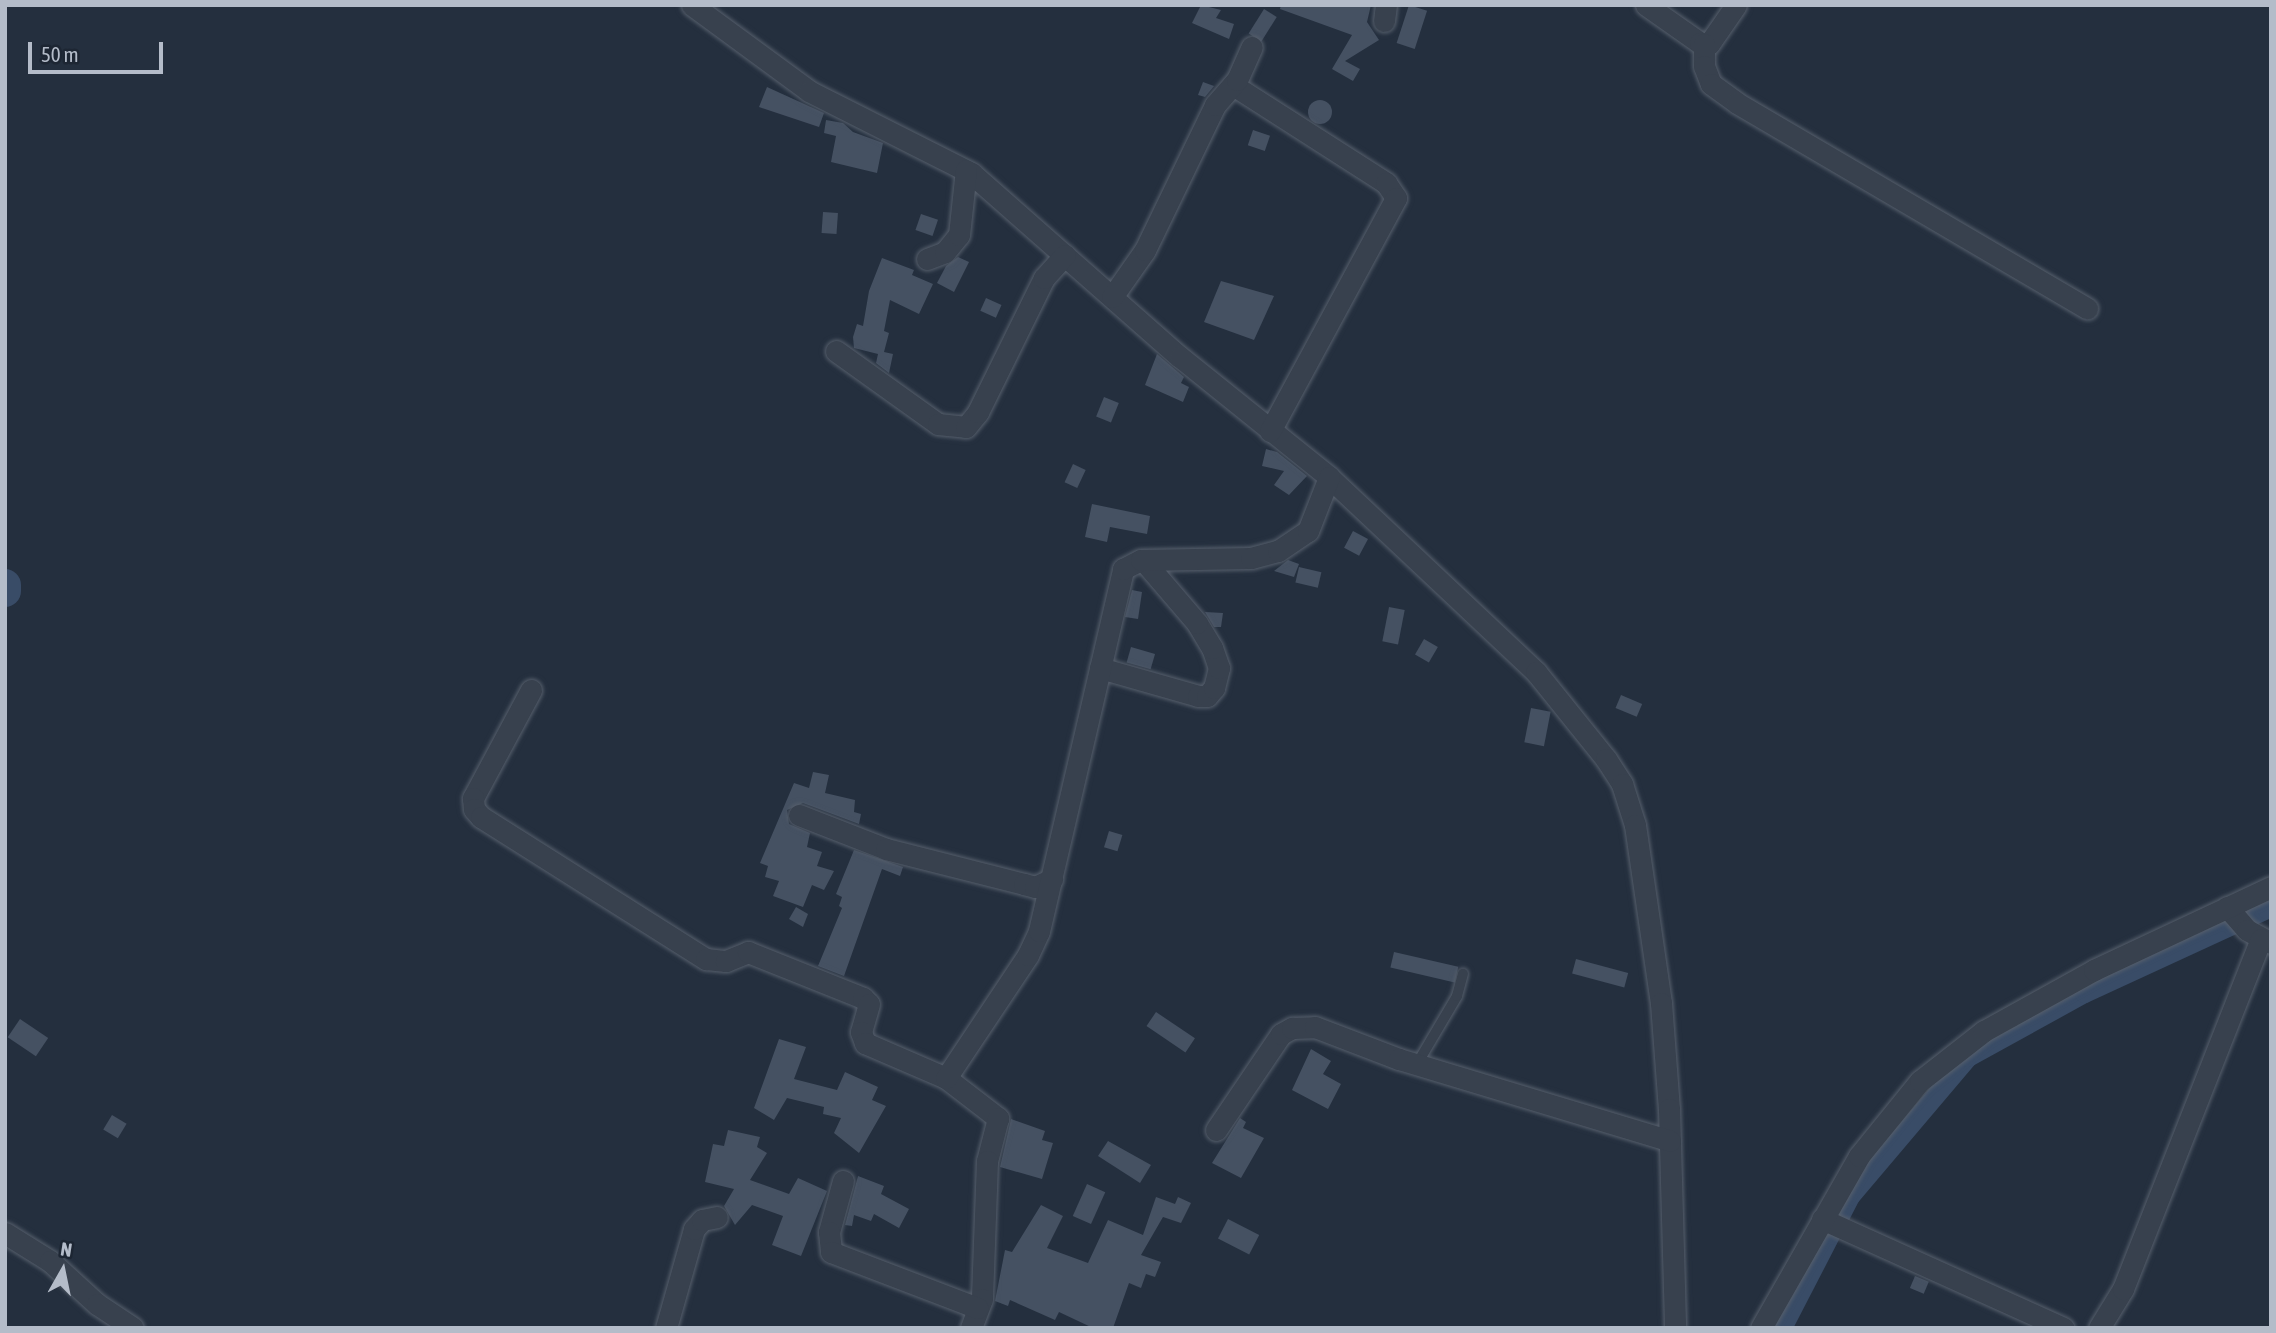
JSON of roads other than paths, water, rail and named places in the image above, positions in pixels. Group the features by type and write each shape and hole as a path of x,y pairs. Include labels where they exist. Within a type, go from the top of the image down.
{"street":[{"path":"692,5 809,91 966,170 1065,255 1118,289 1270,431 1329,477 1536,672 1622,784 1635,825 1661,1003 1670,1141 1675,1328"},
{"path":"1646,5 1704,44"},
{"path":"1704,44 1716,38 1735,5"},
{"path":"1704,44 1704,66 1711,84 1737,103 2087,308"},
{"path":"1118,289 1215,104 1233,85 1252,47"},
{"path":"1233,85 1386,183 1396,198 1270,431"},
{"path":"927,259 945,252 959,235 966,170"},
{"path":"836,351 938,424 966,427 978,412 1044,278 1065,255"},
{"path":"946,1078 1028,955 1046,909 1119,577 1128,564 1143,560 1251,558 1287,547 1308,531 1329,477"},
{"path":"1100,668 1198,696 1207,696 1214,688 1219,668 1212,648 1197,623 1143,560"},
{"path":"531,690 473,798 474,809 481,817 706,959 726,961 748,952 863,998 869,1008 862,1039 946,1078 993,1112 999,1126 987,1161 983,1291 975,1318 831,1252 829,1231 843,1181"},
{"path":"799,815 886,849 1035,887 1052,879"},
{"path":"2099,1328 2123,1289 2248,927 2271,887"},
{"path":"1761,1328 1833,1224 1859,1156 1920,1081 1983,1031 2094,970 2248,927"},
{"path":"1216,1130 1281,1034 1292,1028 1315,1027 1417,1064 1670,1141"},
{"path":"666,1328 694,1229 702,1220 717,1217"},
{"path":"1833,1224 2063,1328"},
{"path":"5,1233 50,1261 97,1304 133,1328"}],"lane":[{"path":"1417,1064 1457,996 1463,975"}],"waterway":[{"path":"5,585 5,591"},
{"path":"1782,1328 1850,1196 1968,1057 2084,993 2271,907"}]}
